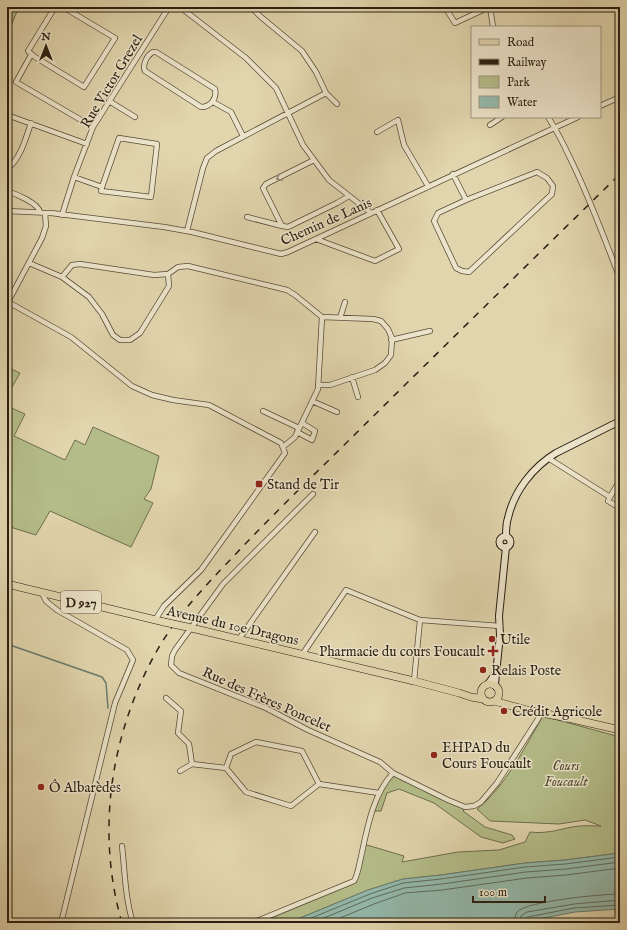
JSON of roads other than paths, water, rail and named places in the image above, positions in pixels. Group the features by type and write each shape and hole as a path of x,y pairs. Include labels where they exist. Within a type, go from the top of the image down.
{"main road":[{"name":"D 927","path":"7,584 155,620"},
{"name":"Avenue du 10e Dragons","path":"155,620 414,681 471,698 483,699"},
{"path":"468,696 481,690 488,684 492,684 510,702 541,713"},
{"path":"481,690 483,699 489,702 494,701 508,706 620,730"},
{"path":"494,701 497,698 497,690"}],"street":[{"path":"55,7 28,51 30,55 16,82 93,127"},
{"path":"30,55 84,87 115,38 63,7"},
{"name":"Rue Victor Grezel","path":"62,215 74,177 93,127 169,7"},
{"path":"180,7 246,58 276,88 303,145 329,180 371,213"},
{"path":"252,7 261,17 302,51 316,72 326,93 336,104"},
{"path":"445,7 455,23 491,7 493,26"},
{"path":"156,52 215,89 216,92 213,102 206,107 201,107 145,72 144,66 151,53 156,52"},
{"path":"139,56 146,61"},
{"path":"187,231 203,168 208,158 216,151 243,136 326,93"},
{"path":"601,106 620,97"},
{"path":"109,101 135,117"},
{"path":"213,102 231,112 243,136"},
{"path":"7,115 87,144"},
{"path":"490,125 500,118"},
{"path":"549,118 588,196 620,279"},
{"name":"Chemin de Lanis","path":"7,212 42,212 164,227 187,231 280,254 288,252 576,118"},
{"path":"377,132 398,120 404,145 428,186"},
{"path":"7,170 13,165 24,143 31,123"},
{"path":"74,177 102,188 101,191 151,197 157,144 119,138 102,188"},
{"path":"282,226 263,188 266,184 314,160"},
{"path":"537,172 547,178 553,186 552,194 468,272 456,268 434,220 438,214 466,200 537,172"},
{"path":"453,174 466,200"},
{"path":"7,191 34,205 42,212 45,230 8,302 71,337 132,386 152,395 172,400 209,405 281,443 283,447 285,453 205,564 164,606 155,620"},
{"path":"247,217 288,228 349,196"},
{"path":"316,239 375,261 399,249 377,210"},
{"path":"29,263 62,277 89,297 102,314 113,335 120,340 130,340 140,333 169,286 168,274"},
{"path":"62,277 72,265 80,264 118,268 154,275 168,274 178,267 188,266 287,290 296,295 322,317 372,319 381,322 388,328 391,340 391,355 385,363 375,370 330,385 318,385"},
{"path":"340,318 345,302"},
{"path":"283,447 294,437 318,389 322,317"},
{"path":"391,340 430,331"},
{"path":"352,377 358,397"},
{"path":"312,401 338,412"},
{"path":"263,411 299,428"},
{"path":"497,690 500,626 499,616 506,547 509,546 511,542 506,536 508,517 514,500 534,470 548,458 620,421"},
{"path":"548,458 610,497"},
{"path":"620,480 608,501 620,508"},
{"path":"189,628 223,584 313,494"},
{"path":"238,639 315,532"},
{"path":"302,655 346,590 420,620 500,626"},
{"path":"42,593 46,601 57,610 127,650 133,660 115,703 61,923"},
{"path":"414,681 420,620"},
{"name":"Rue des Frères Poncelet","path":"189,628 172,656 171,665 180,673 266,708 308,730 380,762 393,773"},
{"path":"488,684 497,671"},
{"path":"166,698 181,711 178,733 189,744 192,764"},
{"path":"252,923 354,881 370,820 379,793 393,773 448,800 465,806 474,806 481,802 507,770 541,713"},
{"path":"226,768 231,754 256,742 302,751 320,784"},
{"path":"180,772 192,764 226,768 246,792 291,806 320,784 379,793"},
{"path":"122,846 124,877 133,923"}],"water":[{"path":"620,853 620,909 575,912 519,923 288,923 368,890 403,879 525,863 565,860"}],"waterway":[{"path":"7,644 102,677 106,683 108,708"}],"railway":[{"path":"122,923 114,889 110,855 109,820 112,786 118,752 127,719 139,687 154,656 170,629 189,605 255,534 620,174"}],"place":[{"name":"Stand de Tir","path":"259,484"},
{"name":"Utile","path":"492,639"},
{"name":"Pharmacie du cours Foucault","path":"493,651"},
{"name":"Relais Poste","path":"483,670"},
{"name":"Crédit Agricole","path":"504,711"},
{"name":"EHPAD du Cours Foucault","path":"434,755"},
{"name":"Ô Albarèdes","path":"41,787"}],"park label":[{"name":"Cours Foucault","path":"566,774"}]}
